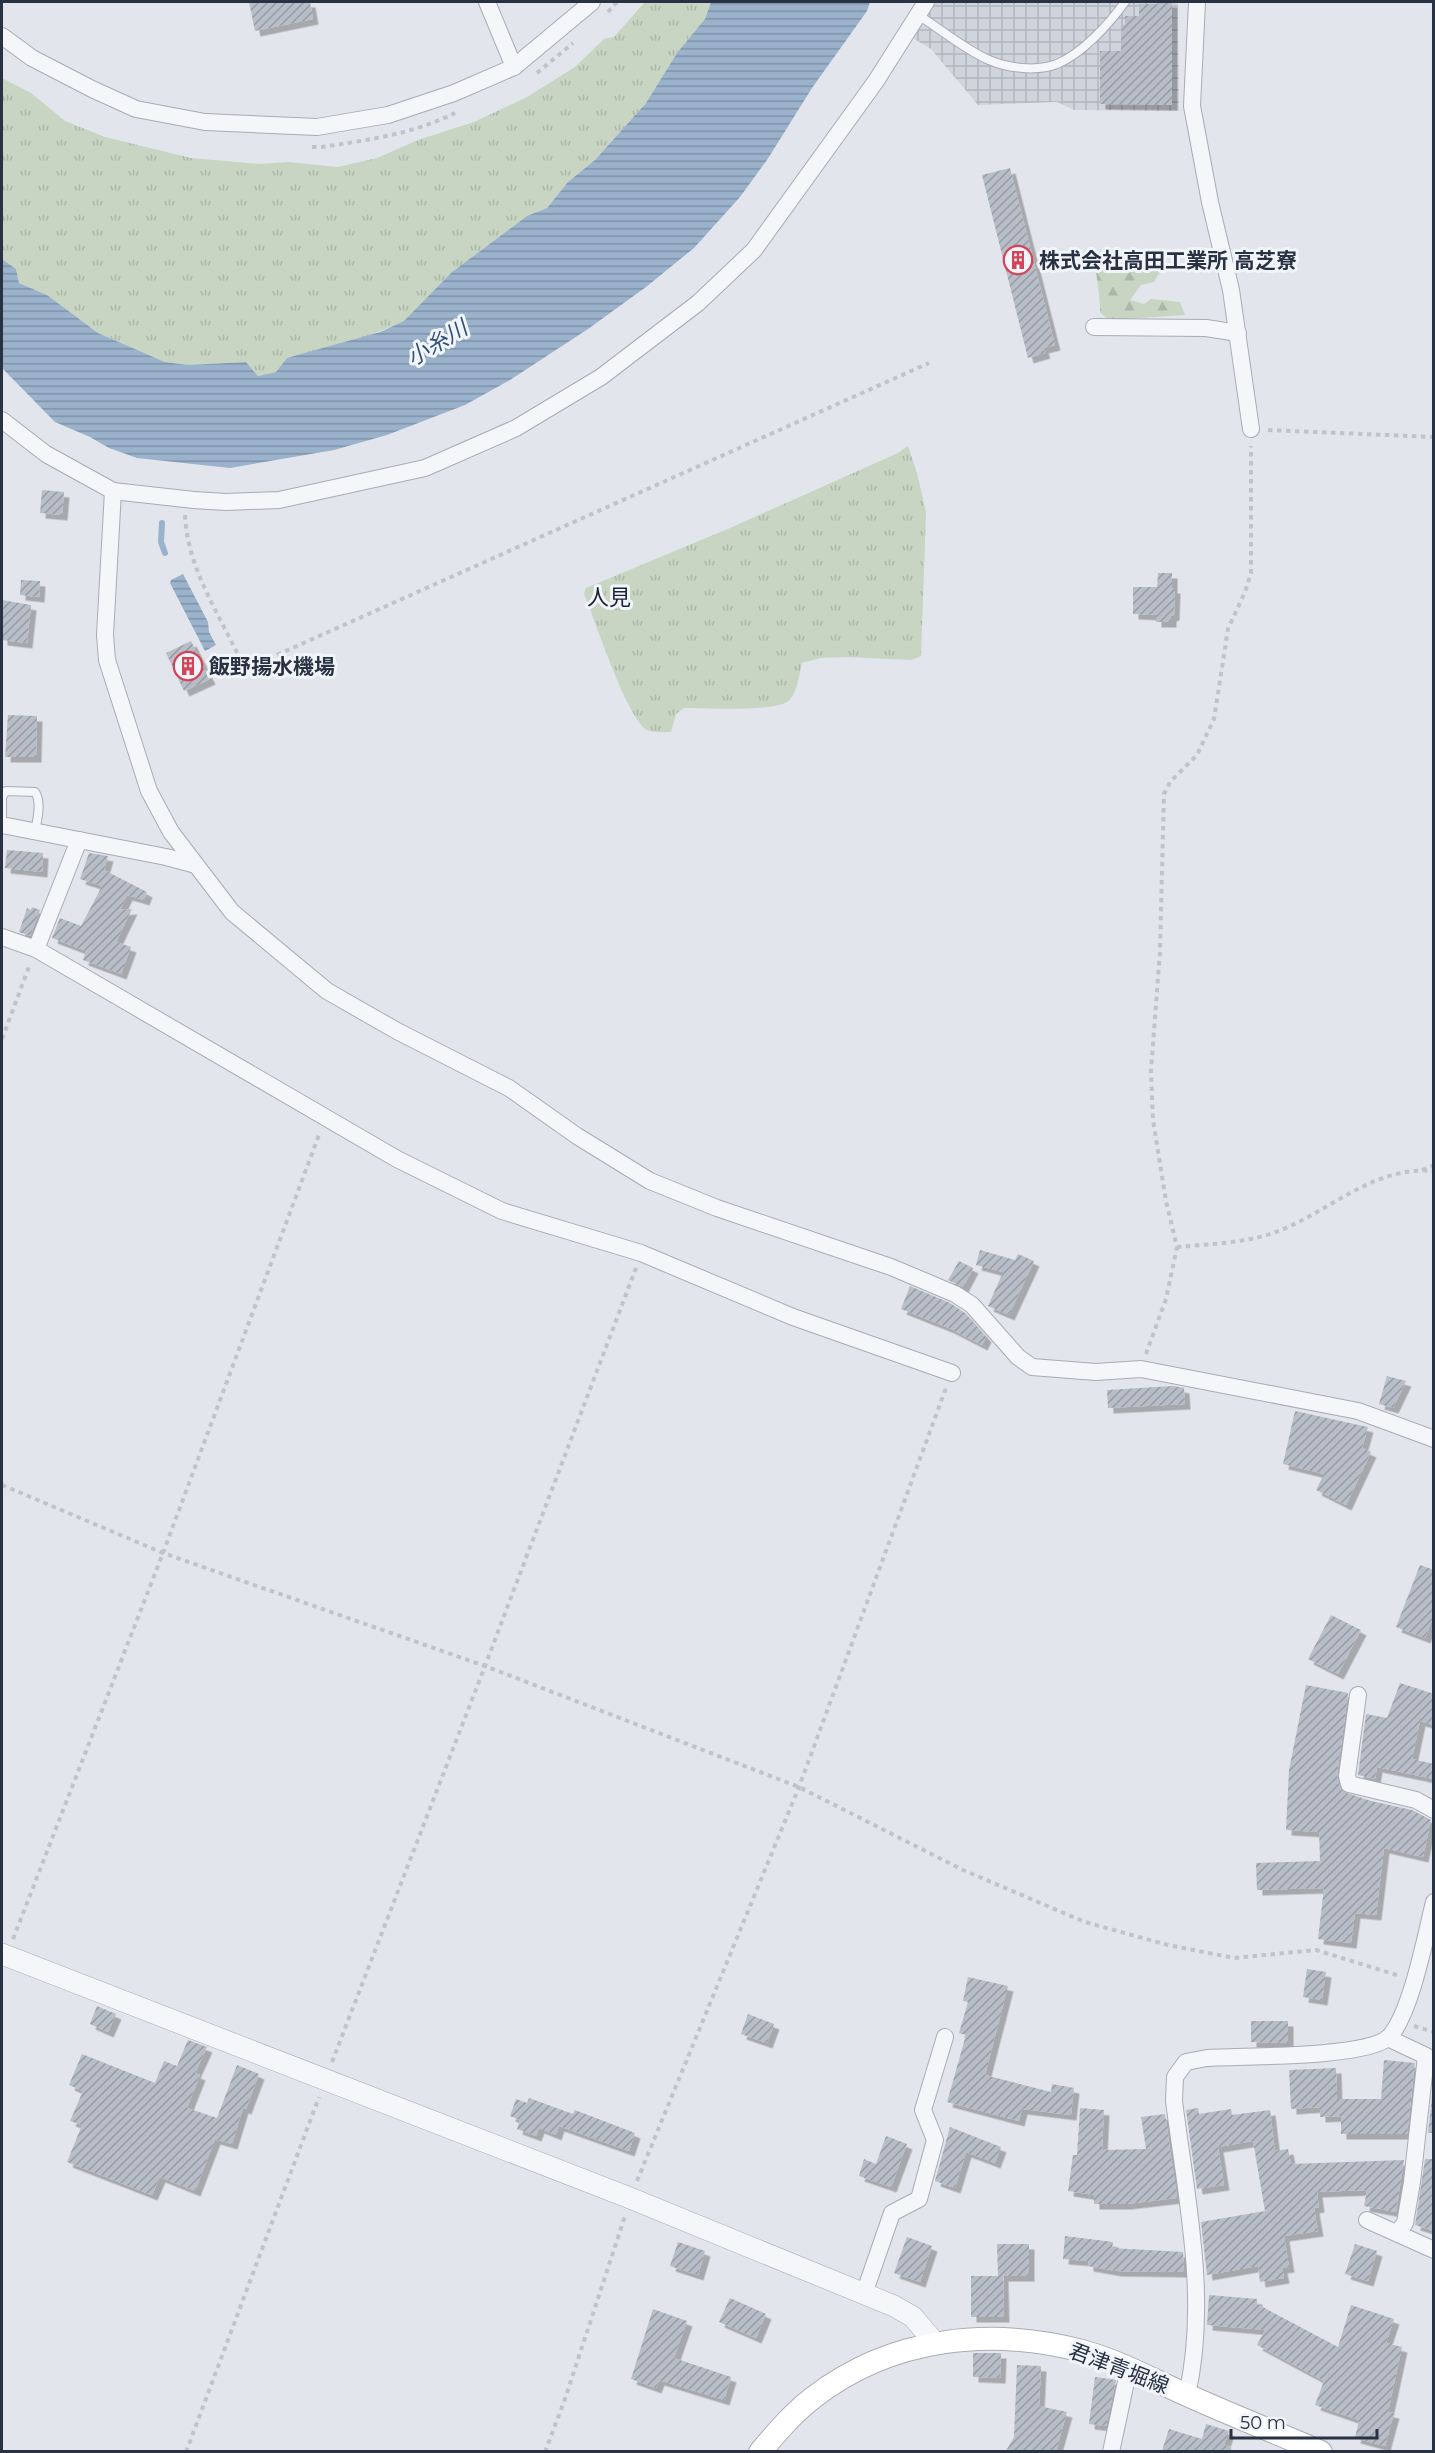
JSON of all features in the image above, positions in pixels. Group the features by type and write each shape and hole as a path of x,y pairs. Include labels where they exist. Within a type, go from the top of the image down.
{"main road":[{"name":"君津青堀線","path":"760,2451 814,2396 852,2373 891,2355 935,2343 982,2337 1032,2340 1084,2352 1129,2368 1321,2451"}],"street":[{"path":"487,2 514,67"},
{"path":"2,36 32,58 136,109 205,122 316,127 388,115 454,93 514,67 592,2"},
{"path":"1197,2 1192,106 1210,202 1231,290 1251,429"},
{"path":"2,420 46,454 113,491 226,502 279,500 425,468 516,428 601,377 698,303 754,250 876,81 922,8"},
{"path":"1094,327 1206,328 1238,333"},
{"path":"113,491 105,635 107,660 149,791 171,832 232,912 327,991 397,1031 509,1088 577,1136 650,1181 717,1208 891,1267 955,1294 972,1305 1018,1357 1032,1367 1096,1372 1141,1369 1358,1411 1434,1439"},
{"path":"2,825 196,865"},
{"path":"36,949 79,840"},
{"path":"2,938 36,949 397,1159 502,1211 641,1253 793,1317 952,1374"},
{"path":"1358,1695 1347,1776 1349,1784 1416,1800 1434,1810"},
{"path":"1187,2395 1194,2367 1196,2278 1174,2101 1175,2077 1186,2062 1207,2058 1335,2052 1366,2047 1388,2038 1399,2021 1414,1980 1434,1902"},
{"path":"4,1955 328,2073 864,2294 913,2317 935,2343"},
{"path":"864,2294 892,2213 919,2199 935,2140 923,2110 945,2037"},
{"path":"1388,2038 1426,2056 1410,2192 1405,2223 1398,2233"},
{"path":"1367,2220 1434,2250"},
{"path":"1111,2451 1129,2368"}],"lane":[{"path":"922,8 987,59 1006,65 1034,68 1057,64 1079,49 1125,2"},
{"path":"2,825 2,796 6,791 35,792 38,796 35,832"}],"path":[{"path":"602,18 617,2"},
{"path":"532,75 543,70 577,40"},
{"path":"311,146 322,147 385,138 436,123 458,112"},
{"path":"186,499 187,543 195,564 241,661 250,667 928,363"},
{"path":"1141,1369 1166,1299 1177,1247 1166,1201 1153,1120 1151,1071 1160,951 1164,794 1170,782 1197,755 1211,727 1228,629 1251,573 1251,429 1434,437"},
{"path":"2,1039 36,949"},
{"path":"4,1955 163,1553 325,1118"},
{"path":"1177,1247 1257,1237 1281,1230 1379,1178 1422,1170 1434,1165"},
{"path":"1422,1170 1434,1171"},
{"path":"186,2451 641,1253"},
{"path":"545,2451 565,2399 630,2198 800,1787 952,1374"},
{"path":"2,1485 163,1553 485,1666 800,1787 963,1870 1085,1922 1168,1945 1234,1958 1316,1950 1414,1980"}],"shaded area":[{"path":"936,2 1178,2 1179,111 1074,110 1057,102 978,105 931,49 911,37"}],"green space":[{"path":"645,2 711,2 705,19 677,53 646,103 595,160 568,182 547,208 527,216 452,272 405,321 276,372 258,376 246,362 188,365 165,362 98,333 47,295 19,283 16,269 2,259 2,78 31,93 65,121 105,137 191,158 259,164 288,162 338,167 377,158 418,140 474,122 527,97 575,67 604,39 614,37"},
{"path":"1141,252 1163,254 1168,266 1154,282 1141,285 1130,300 1144,304 1151,299 1180,302 1185,315 1108,320 1100,312 1096,253 1124,261 1135,258"},
{"path":"908,446 926,512 921,656 912,660 820,658 802,663 795,690 787,702 753,708 684,708 676,714 671,732 647,730 630,708 621,689 584,594 586,588 730,528 898,453"}],"water":[{"name":"小糸川","path":"711,2 870,2 867,11 812,88 767,160 740,197 694,248 646,287 588,329 510,380 465,405 387,435 334,450 230,468 137,458 109,448 55,422 2,368 2,259 16,269 19,283 47,295 98,333 165,362 188,365 246,362 258,376 276,372 287,358 380,332 404,321 452,272 527,216 547,208 568,182 595,160 646,103 677,53 705,19"},
{"path":"183,574 208,622 209,632 216,645 205,651 170,583 171,580"}],"building":[{"path":"249,2 310,2 313,19 255,31"},
{"path":"1158,2 1172,2 1172,105 1100,104 1100,51 1121,51 1122,25 1125,25 1125,16 1139,16 1139,4 1158,4"},
{"name":"株式会社高田工業所 高芝寮","path":"1010,168 1055,345 1043,348 1045,353 1028,358 982,175"},
{"path":"42,490 64,492 62,515 40,513"},
{"path":"1158,573 1172,573 1172,588 1175,588 1174,615 1171,616 1171,622 1156,622 1156,615 1133,614 1133,587 1157,587"},
{"path":"21,580 40,581 39,597 20,595"},
{"path":"2,600 31,605 27,643 2,640"},
{"name":"飯野揚水機場","path":"191,641 210,679 184,691 166,653"},
{"path":"8,715 37,716 36,757 5,757"},
{"path":"7,850 43,853 42,872 5,868"},
{"path":"89,853 108,856 104,870 147,892 144,900 127,895 120,910 132,909 116,942 131,947 121,974 83,960 86,951 52,938 60,918 81,926 102,886 80,879"},
{"path":"32,907 40,910 30,936 19,932 27,908 31,910"},
{"path":"980,1250 1015,1260 1018,1254 1034,1261 1009,1315 988,1306 1003,1272 976,1265"},
{"path":"959,1261 973,1268 963,1287 948,1280"},
{"path":"910,1286 950,1303 965,1313 986,1337 982,1345 949,1328 901,1309"},
{"path":"1387,1376 1406,1381 1393,1408 1379,1404"},
{"path":"1173,1386 1184,1388 1185,1404 1108,1408 1107,1390"},
{"path":"1295,1411 1368,1427 1362,1448 1371,1452 1346,1505 1316,1490 1324,1474 1283,1464"},
{"path":"1420,1565 1434,1570 1434,1615 1425,1638 1396,1627"},
{"path":"1331,1615 1361,1630 1338,1674 1308,1659"},
{"path":"1400,1683 1434,1694 1434,1725 1420,1721 1412,1759 1434,1764 1434,1779 1377,1767 1375,1779 1358,1775 1366,1714 1387,1718"},
{"path":"1306,1685 1348,1693 1337,1775 1341,1791 1371,1801 1412,1810 1431,1820 1423,1857 1384,1848 1376,1915 1355,1913 1351,1943 1318,1939 1324,1888 1257,1890 1256,1863 1320,1861 1319,1832 1286,1830 1289,1770"},
{"path":"1307,1969 1326,1972 1322,2000 1303,1997"},
{"path":"968,1977 1008,1986 985,2075 1051,2092 1052,2084 1074,2088 1071,2115 1022,2109 1019,2121 947,2102 966,2035 959,2033 968,2002 963,2001"},
{"path":"97,2006 116,2014 108,2032 90,2024"},
{"path":"748,2014 774,2024 767,2043 741,2034"},
{"path":"1251,2021 1288,2021 1288,2043 1251,2042"},
{"path":"188,2040 207,2047 195,2073 200,2075 187,2108 217,2118 237,2065 259,2074 246,2109 243,2108 232,2144 215,2139 195,2191 160,2177 152,2195 67,2162 82,2125 70,2121 83,2091 69,2085 82,2054 155,2083 164,2061 177,2066"},
{"path":"1384,2060 1415,2063 1407,2134 1341,2134 1341,2116 1320,2117 1320,2107 1291,2109 1289,2070 1336,2068 1337,2099 1381,2099"},
{"path":"1432,2096 1434,2133 1428,2133"},
{"path":"529,2098 573,2114 575,2110 635,2133 629,2151 559,2126 556,2135 539,2128 536,2136 517,2129 520,2120 510,2116 516,2099 527,2103"},
{"path":"1080,2108 1104,2110 1102,2150 1146,2149 1141,2117 1165,2114 1177,2198 1126,2204 1094,2204 1094,2195 1068,2191 1073,2155 1077,2155"},
{"path":"1198,2108 1199,2114 1231,2109 1232,2115 1270,2110 1275,2151 1288,2149 1291,2164 1404,2160 1396,2212 1364,2206 1367,2190 1317,2192 1319,2207 1314,2208 1318,2231 1284,2236 1289,2267 1282,2268 1284,2278 1260,2282 1258,2266 1207,2275 1201,2222 1265,2211 1253,2141 1218,2147 1224,2185 1197,2189 1186,2110"},
{"path":"950,2127 1001,2147 995,2163 966,2152 955,2188 935,2181"},
{"path":"886,2136 907,2144 891,2187 859,2176 864,2159 876,2164"},
{"path":"1425,2159 1434,2159 1434,2231 1415,2225"},
{"path":"1065,2236 1113,2242 1112,2248 1183,2252 1184,2272 1116,2271 1088,2266 1088,2261 1063,2259"},
{"path":"907,2237 932,2246 920,2282 894,2273"},
{"path":"678,2242 705,2251 698,2275 670,2266"},
{"path":"997,2244 1029,2244 1029,2276 1003,2276 1004,2317 971,2317 971,2276 998,2276"},
{"path":"1355,2244 1377,2251 1368,2281 1345,2274"},
{"path":"1209,2295 1257,2299 1257,2304 1338,2347 1351,2305 1394,2319 1386,2343 1402,2347 1388,2412 1394,2413 1385,2446 1355,2438 1359,2420 1315,2405 1324,2381 1257,2345 1265,2330 1207,2325"},
{"path":"730,2298 766,2314 756,2338 719,2322"},
{"path":"653,2309 687,2321 674,2358 731,2377 724,2400 659,2380 656,2388 631,2379"},
{"path":"973,2353 1001,2353 1000,2378 973,2377"},
{"path":"1017,2365 1041,2366 1039,2406 1067,2412 1056,2451 1006,2451 1014,2437"},
{"path":"1095,2377 1116,2380 1106,2426 1089,2424"},
{"path":"1206,2424 1229,2431 1224,2445 1231,2447 1231,2451 1162,2451 1169,2429 1202,2439"}],"waterway":[{"path":"162,523 161,542 165,553"}],"place":[{"name":"株式会社高田工業所 高芝寮","path":"1018,260"},
{"name":"飯野揚水機場","path":"188,666"}],"district":[{"name":"人見","path":"609,597"}]}
